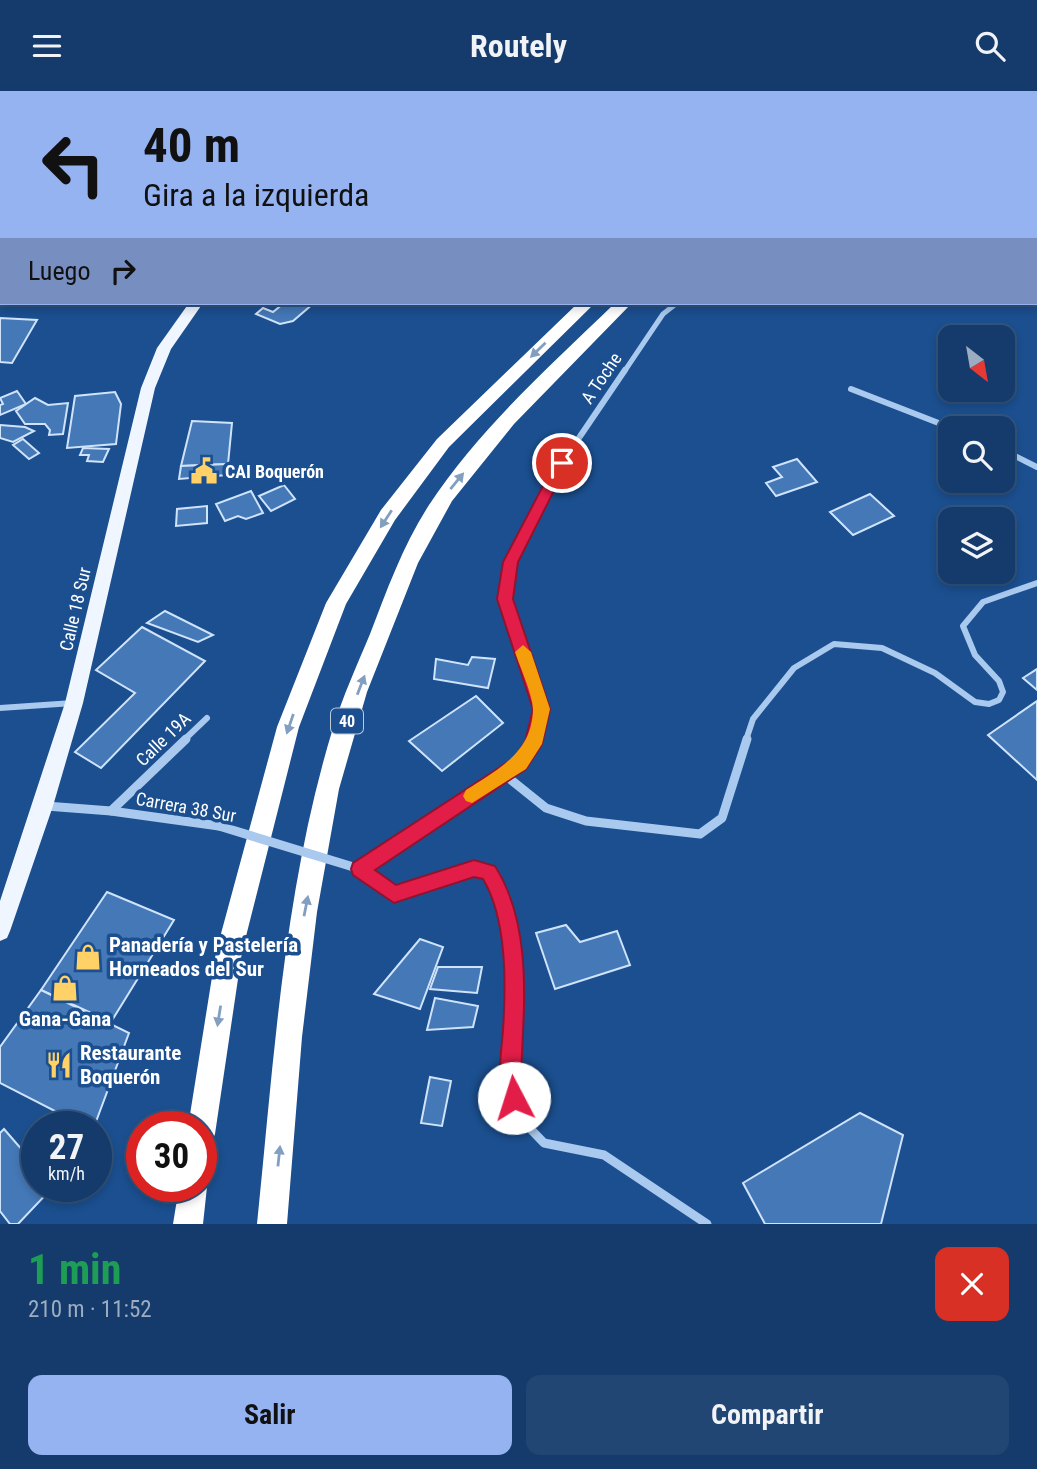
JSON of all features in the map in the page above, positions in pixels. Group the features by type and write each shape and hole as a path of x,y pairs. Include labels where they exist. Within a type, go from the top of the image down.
{"highway":[{"path":"205,1111 229,952 288,727 336,603 388,515 443,443 585,305"},
{"name":"40","path":"272,1224 301,927 324,812 345,727 401,578 444,497 469,466 541,384 622,305"},
{"path":"188,1224 191,1202"}],"main road":[{"name":"Calle 18 Sur","path":"0,930 43,806 74,703 148,388 164,348 195,305"}],"street":[{"name":"A Toche","path":"360,869 505,775 520,764 533,744 542,709 505,599 510,562 562,463 663,314 674,305"},
{"path":"851,389 938,423"},
{"path":"1015,456 1037,467"},
{"path":"505,775 546,808 586,821 700,834 722,818 753,719 794,668 834,644 882,647 935,673 975,702 989,704 999,700 1003,692 999,681 975,655 963,626 983,602 1037,583"},
{"path":"0,708 74,703"},
{"name":"Calle 19A","path":"111,811 207,718"},
{"name":"Carrera 38 Sur","path":"43,806 111,811 219,825 360,869 394,894 474,869 488,872 496,885 511,939 514,1004 510,1080 518,1116 544,1143 604,1155 707,1224"}],"building":[{"path":"282,305 312,305 293,321 280,324 256,314 263,308 273,312"},
{"path":"0,318 37,320 12,363 0,362"},
{"path":"17,391 26,404 0,415 0,405 3,404 0,398"},
{"path":"115,392 121,404 116,444 67,448 75,396"},
{"path":"35,398 48,405 68,403 63,434 49,435 50,430 45,424 25,424 16,411"},
{"path":"192,421 232,423 228,464 181,466"},
{"path":"0,425 25,427 34,431 13,442 0,438"},
{"path":"23,439 39,453 29,459 13,445"},
{"path":"83,448 109,449 103,462 87,461 89,455 80,455"},
{"path":"797,459 817,482 776,496 766,483 782,477 773,467"},
{"name":"CAI Boquerón","path":"228,464 227,475 179,479 181,466"},
{"path":"284,485 295,499 271,511 259,496"},
{"path":"251,491 263,513 246,519 238,516 225,521 216,504"},
{"path":"870,494 894,516 853,535 830,512"},
{"path":"207,506 207,523 176,526 177,509"},
{"path":"165,611 213,635 198,642 147,623"},
{"path":"142,627 205,661 101,768 75,752 135,693 96,670"},
{"path":"472,657 495,659 488,688 434,679 436,659 468,665"},
{"path":"1037,669 1037,690 1023,678"},
{"path":"476,696 503,723 442,771 409,741"},
{"path":"1037,701 1037,780 988,735"},
{"path":"107,892 174,920 111,1022 41,990"},
{"path":"566,925 580,942 617,931 630,965 555,989 536,933"},
{"path":"420,939 443,947 420,1009 374,994"},
{"path":"438,967 482,967 477,993 430,989"},
{"name":"Restaurante Boquerón","path":"41,990 129,1033 100,1111 55,1111 0,1083 0,1047"},
{"path":"435,998 478,1006 473,1027 427,1030"},
{"path":"430,1077 451,1081 442,1126 421,1123"},
{"path":"860,1113 903,1135 881,1224 765,1224 743,1183"},
{"path":"4,1129 21,1149 21,1202 39,1202 18,1224 10,1224 0,1211 0,1133"}],"slow traffic":[{"path":"472,796 520,764 533,744 542,709 523,652"}],"place":[{"name":"CAI Boquerón","path":"204,471"},
{"name":"Panadería y Pastelería Horneados del Sur","path":"88,957"},
{"name":"Gana-Gana","path":"65,988"},
{"name":"Restaurante Boquerón","path":"59,1065"}],"route":[{"path":"514,1098 510,1080 514,1004 511,939 496,885 488,872 474,869 394,894 360,869 505,775 520,764 533,744 542,709 505,599 510,562 562,463"}]}
